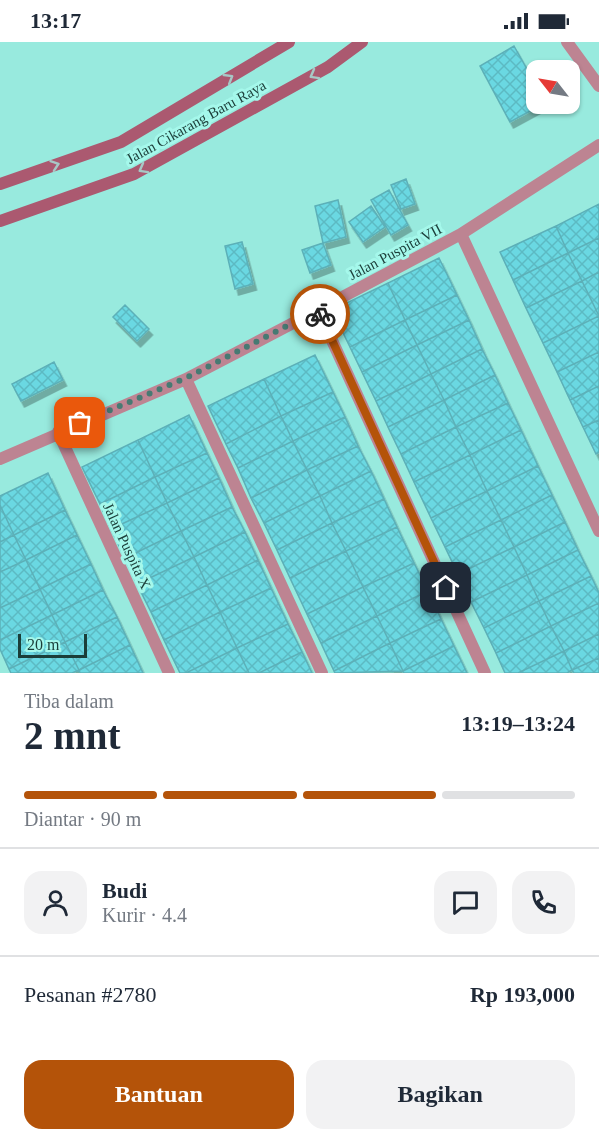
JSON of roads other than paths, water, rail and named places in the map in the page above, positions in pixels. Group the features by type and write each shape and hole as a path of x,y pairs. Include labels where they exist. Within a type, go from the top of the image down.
{"main road":[{"name":"Jalan Cikarang Baru Raya","path":"0,184 121,142 289,42"},
{"name":"Jalan Cikarang Baru Raya","path":"0,221 134,174 328,67 362,42"}],"street":[{"path":"567,42 599,87"},
{"name":"Jalan Puspita VII","path":"0,459 186,378 318,310 461,234 599,145"},
{"path":"461,234 599,531"},
{"path":"318,310 485,673"},
{"path":"186,378 322,673"},
{"name":"Jalan Puspita X","path":"58,432 169,673"}]}
